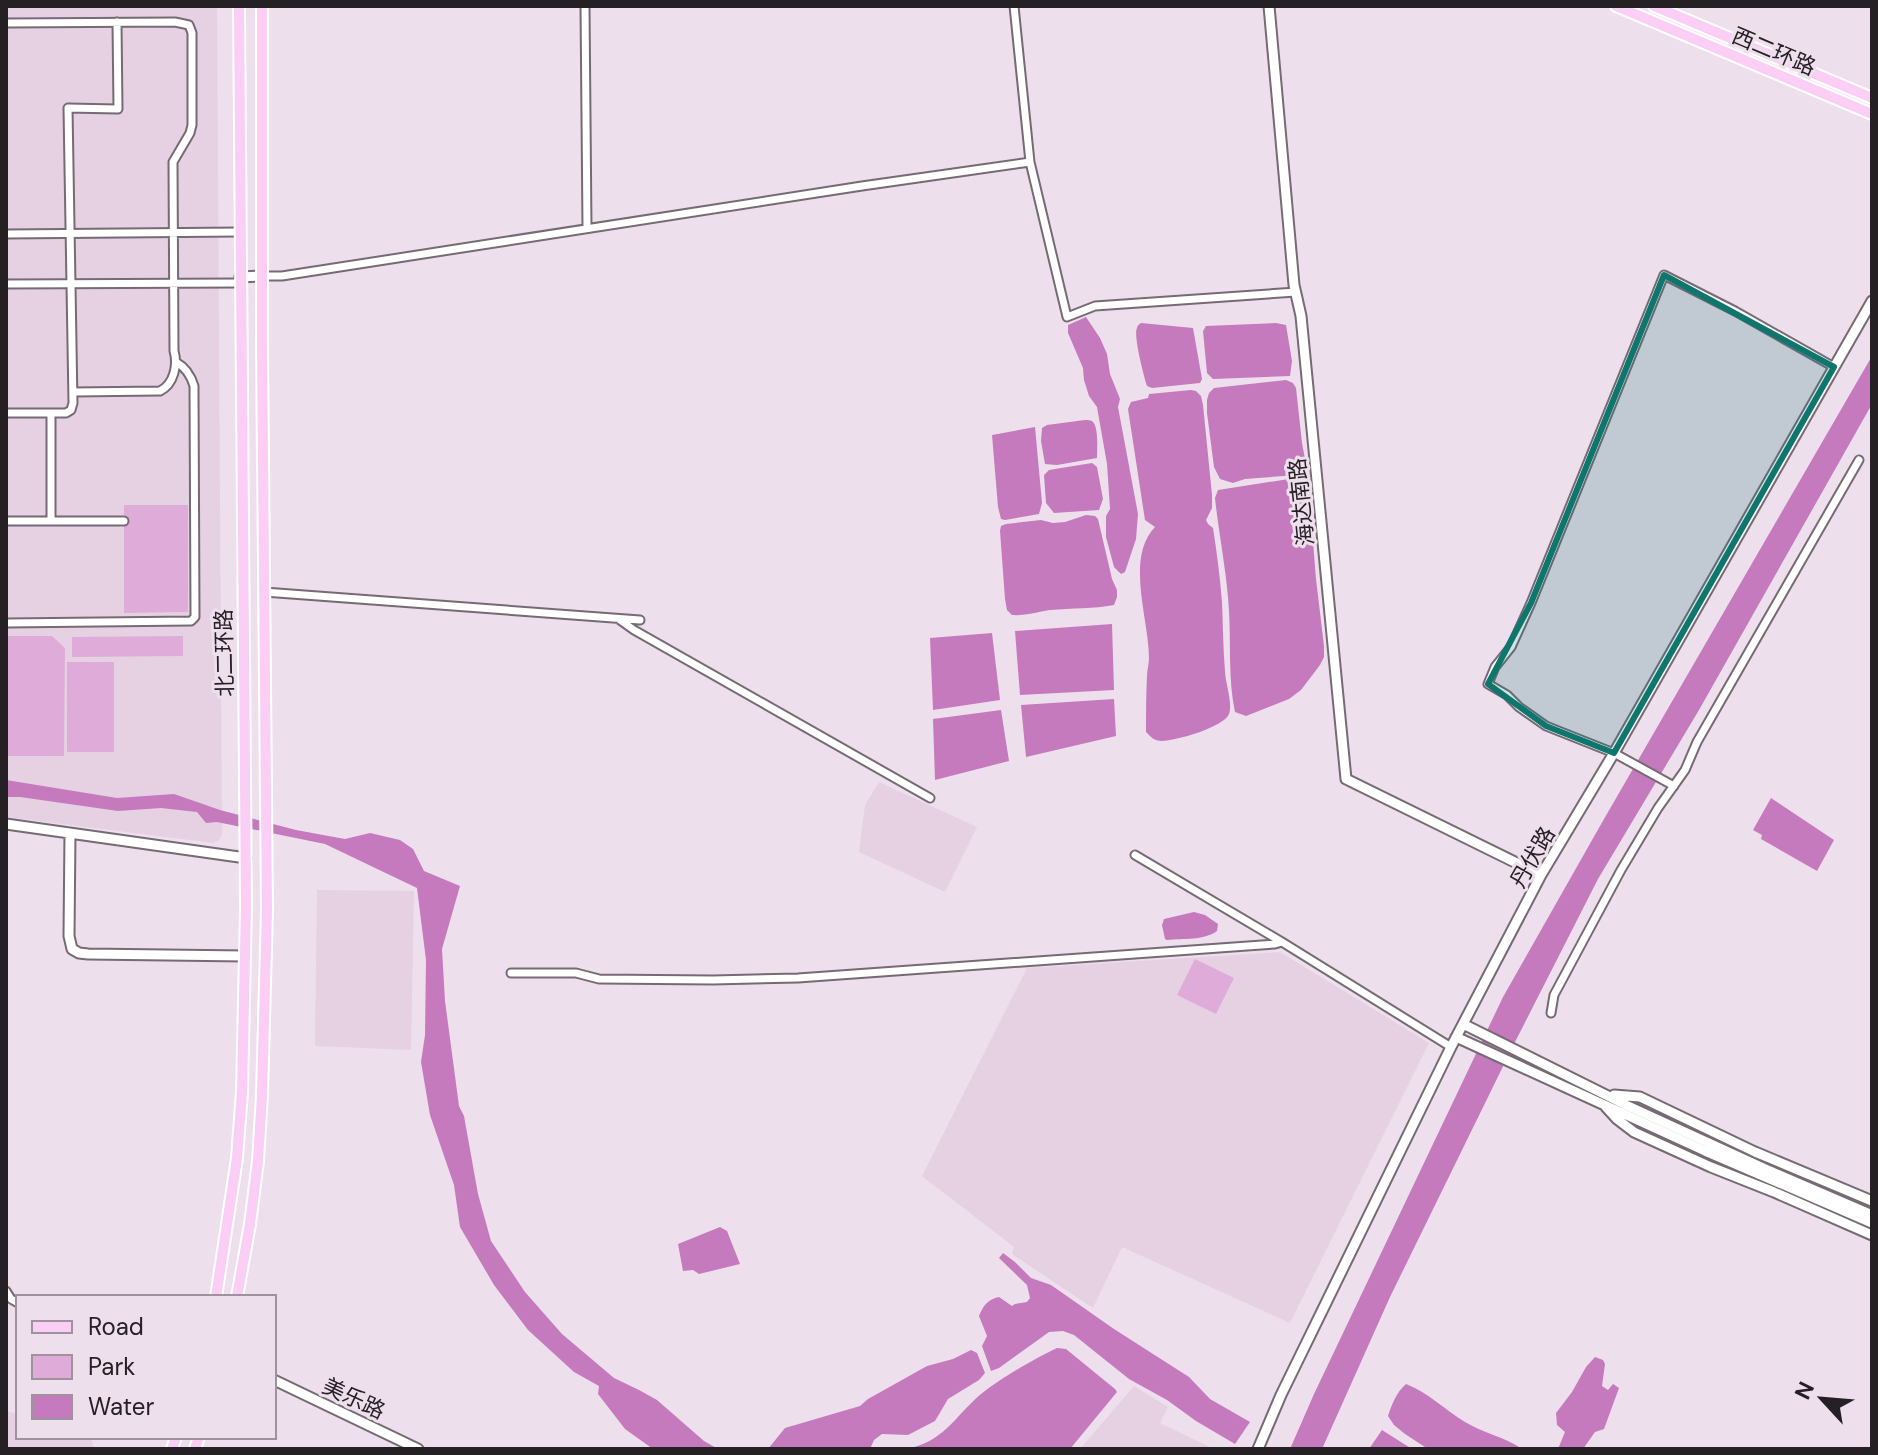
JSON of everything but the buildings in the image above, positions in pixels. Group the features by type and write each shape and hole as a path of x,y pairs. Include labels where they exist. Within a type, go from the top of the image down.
{"main road":[{"name":"北二环路","path":"216,1295 237,1158 245,959 239,6"},
{"name":"北二环路","path":"237,1295 258,1161 266,964 262,6"},
{"name":"海达南路","path":"1269,6 1346,779 1541,875"},
{"name":"西二环路","path":"1616,6 1872,114"},
{"name":"西二环路","path":"1654,6 1872,98"},
{"path":"240,280 262,276"},
{"name":"丹伏路","path":"1258,1449 1281,1395 1451,1047 1541,875 1872,301"},
{"path":"243,590 264,592"},
{"path":"6,824 246,858"},
{"path":"70,833 69,936 72,949 88,954 245,959 266,964"},
{"path":"1463,1024 1705,1151 1872,1223"},
{"path":"1456,1037 1872,1215"},
{"path":"1605,1100 1640,1097 1755,1152 1872,1201"},
{"path":"1605,1100 1617,1119 1634,1132 1872,1235"},
{"name":"美乐路","path":"276,1381 418,1449"}],"street":[{"path":"585,6 587,228"},
{"path":"1014,6 1030,162 1067,317 1095,306 1296,292"},
{"path":"6,413 66,413 71,410 68,108 118,109 117,22"},
{"path":"6,23 183,22 189,25 192,33 192,125 173,162 176,362 171,380 160,391 73,392"},
{"path":"262,276 282,276 1030,162"},
{"path":"6,234 240,232"},
{"path":"1671,784 1614,753 1546,726 1488,684 1495,667 1511,647 1531,603 1664,275 1834,367"},
{"path":"6,284 240,280"},
{"path":"6,623 191,621 195,617 194,386 186,371 176,362"},
{"path":"51,413 51,521"},
{"path":"1551,1013 1554,995 1621,870 1859,460"},
{"path":"6,521 124,521"},
{"path":"264,592 640,620"},
{"path":"619,619 930,798"},
{"path":"1135,855 1451,1047"},
{"path":"511,973 576,973 599,979 798,978 1282,942"}],"highlighted area":[{"path":"1664,275 1834,367 1614,753 1546,726 1488,684 1531,603"}],"shaded area":[{"path":"6,6 217,6 222,834 213,843 6,817"},
{"path":"879,782 977,827 945,892 859,852 865,805"},
{"path":"317,890 414,891 411,1050 315,1046"},
{"path":"1280,952 1429,1043 1290,1323 1122,1247 1093,1308 1012,1254 1014,1247 922,1176 1027,968"},
{"path":"1134,1386 1168,1407 1160,1423 1214,1449 1080,1449"},
{"path":"6,1411 16,1414 16,1439 92,1439 94,1449 6,1449"}],"green space":[{"path":"124,505 188,505 188,612 124,613"},
{"path":"6,636 52,636 65,648 64,756 6,756"},
{"path":"183,636 183,656 72,657 72,637"},
{"path":"67,662 114,662 114,752 67,752"},
{"path":"1195,959 1234,978 1216,1014 1177,995"}],"water":[{"path":"1086,317 1107,354 1110,374 1120,399 1118,407 1138,514 1136,539 1125,572 1121,574 1114,567 1106,537 1106,516 1110,509 1107,464 1097,407 1089,396 1083,368 1068,333 1068,325"},
{"path":"1141,323 1193,328 1202,379 1200,383 1147,386 1136,339 1137,327"},
{"path":"1286,325 1292,361 1290,376 1213,379 1207,373 1203,331 1206,326"},
{"path":"1872,356 1872,404 1699,710 1598,879 1390,1297 1322,1449 1290,1449 1503,997"},
{"path":"1286,380 1296,388 1304,469 1297,475 1245,479 1233,483 1220,479 1214,467 1207,413 1209,393 1214,388"},
{"path":"1191,390 1201,396 1203,405 1212,495 1212,508 1206,520 1213,528 1217,556 1230,709 1218,724 1177,739 1159,741 1146,732 1149,658 1140,572 1146,540 1155,527 1145,520 1128,409 1131,402 1148,398 1149,394"},
{"path":"1092,421 1096,428 1097,458 1045,464 1042,428"},
{"path":"1035,427 1042,503 1039,514 1001,519 992,435"},
{"path":"1092,463 1097,467 1103,499 1099,510 1054,513 1046,503 1044,475 1049,470"},
{"path":"1295,478 1305,482 1309,491 1324,657 1301,690 1289,699 1246,716 1235,712 1233,700 1228,597 1215,498 1218,490"},
{"path":"1086,515 1098,519 1117,590 1114,605 1012,615 1007,610 1005,599 1001,526 1041,520 1065,522"},
{"path":"1112,624 1114,690 1020,695 1015,631"},
{"path":"992,633 1000,700 933,710 930,638"},
{"path":"1114,699 1116,736 1026,757 1021,705"},
{"path":"1001,710 1009,761 935,780 933,719"},
{"path":"6,780 117,798 174,794 296,830 345,839 370,833 400,840 413,849 424,871 460,886 442,949 445,1001 459,1106 464,1116 478,1194 491,1241 525,1292 562,1334 614,1378 657,1400 704,1441 718,1449 653,1449 625,1429 598,1394 599,1386 574,1372 528,1330 494,1285 460,1227 454,1185 430,1115 421,1062 425,1035 426,960 417,888 325,844 217,822 206,823 197,812 161,808 118,811 6,797"},
{"path":"1771,798 1834,840 1817,871 1761,839 1762,835 1753,830"},
{"path":"1194,912 1218,924 1217,931 1200,938 1165,939 1164,919"},
{"path":"720,1227 727,1231 740,1264 699,1274 693,1270 683,1271 678,1244"},
{"path":"1003,1253 1031,1278 1051,1285 1189,1377 1210,1399 1250,1422 1235,1444 1129,1379 1074,1335 1063,1331 1049,1332 991,1371 982,1346 987,1336 979,1316 982,1309 989,1301 999,1297 1012,1306 1027,1302 1030,1298 1027,1285 999,1258"},
{"path":"1057,1348 1066,1349 1117,1392 1070,1449 906,1449 939,1435 989,1388"},
{"path":"971,1350 977,1353 985,1373 948,1399 935,1421 908,1435 882,1434 874,1440 870,1449 768,1449 785,1428 860,1406 927,1366"},
{"path":"1595,1357 1605,1364 1602,1386 1608,1390 1613,1384 1619,1388 1604,1429 1595,1432 1583,1449 1558,1449 1565,1432 1557,1425 1556,1413"},
{"path":"1406,1384 1465,1422 1522,1449 1428,1449 1394,1425 1388,1416 1397,1395"},
{"path":"1382,1430 1412,1449 1369,1449"}]}
